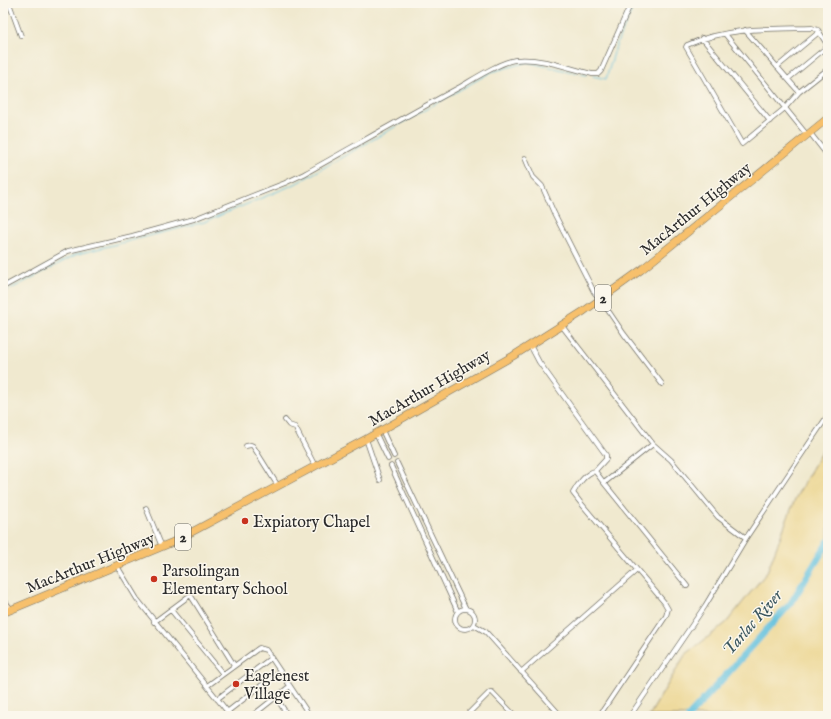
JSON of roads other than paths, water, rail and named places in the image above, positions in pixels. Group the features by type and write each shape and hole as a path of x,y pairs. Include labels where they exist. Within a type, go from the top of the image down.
{"highway":[{"name":"MacArthur Highway","path":"3,613 162,547 379,432 562,326 641,270 828,118"}],"street":[{"path":"9,3 21,36"},
{"path":"3,287 68,251 178,224 285,183 304,174 455,89 509,61 524,59 531,60 592,74 598,74 601,71 631,3"},
{"path":"788,79 828,46 816,28 745,30 702,38 687,45 686,47 741,144 743,144 770,121 799,92 828,69"},
{"path":"745,30 799,92"},
{"path":"777,67 819,32"},
{"path":"725,34 784,108 828,156"},
{"path":"702,38 770,121"},
{"path":"525,158 533,176 542,186 568,243 594,292 662,384"},
{"path":"562,326 653,444 671,460 718,517 746,538"},
{"path":"530,345 539,362 606,455 606,459 595,471 592,471 582,481 573,493 664,602 668,609 666,616 599,716"},
{"path":"630,716 705,606 746,538 828,415"},
{"path":"285,420 289,425 295,427 315,467"},
{"path":"379,432 394,456"},
{"path":"379,432 388,459"},
{"path":"366,439 380,480"},
{"path":"604,483 653,444"},
{"path":"246,446 253,446 279,486"},
{"path":"397,463 466,609"},
{"path":"391,466 458,612 455,620 457,625 461,629 467,630 472,627 476,620 475,614 471,610 466,609 458,612"},
{"path":"595,471 687,586"},
{"path":"409,504 415,500"},
{"path":"146,508 162,547"},
{"path":"424,538 431,534"},
{"path":"117,566 137,599 154,622 231,716"},
{"path":"440,572 447,569"},
{"path":"521,672 637,570"},
{"path":"154,622 189,596 193,598 234,665"},
{"path":"3,600 10,609"},
{"path":"171,610 222,674"},
{"path":"474,624 486,632 561,716"},
{"path":"207,686 259,648 266,650 310,716"},
{"path":"217,699 271,658"},
{"path":"227,712 280,671"},
{"path":"252,716 290,686"},
{"path":"466,716 490,692 492,692 515,716"},
{"path":"276,697 288,716"}],"waterway":[{"path":"593,76 606,79 617,43 635,3"},
{"path":"3,293 77,254 204,222 295,184 491,72 527,62 586,75"},
{"name":"Tarlac River","path":"689,716 791,603 828,542"}],"place":[{"name":"Expiatory Chapel","path":"245,521"},
{"name":"Parsolingan Elementary School","path":"154,579"},
{"name":"Eaglenest Village","path":"236,684"}]}
